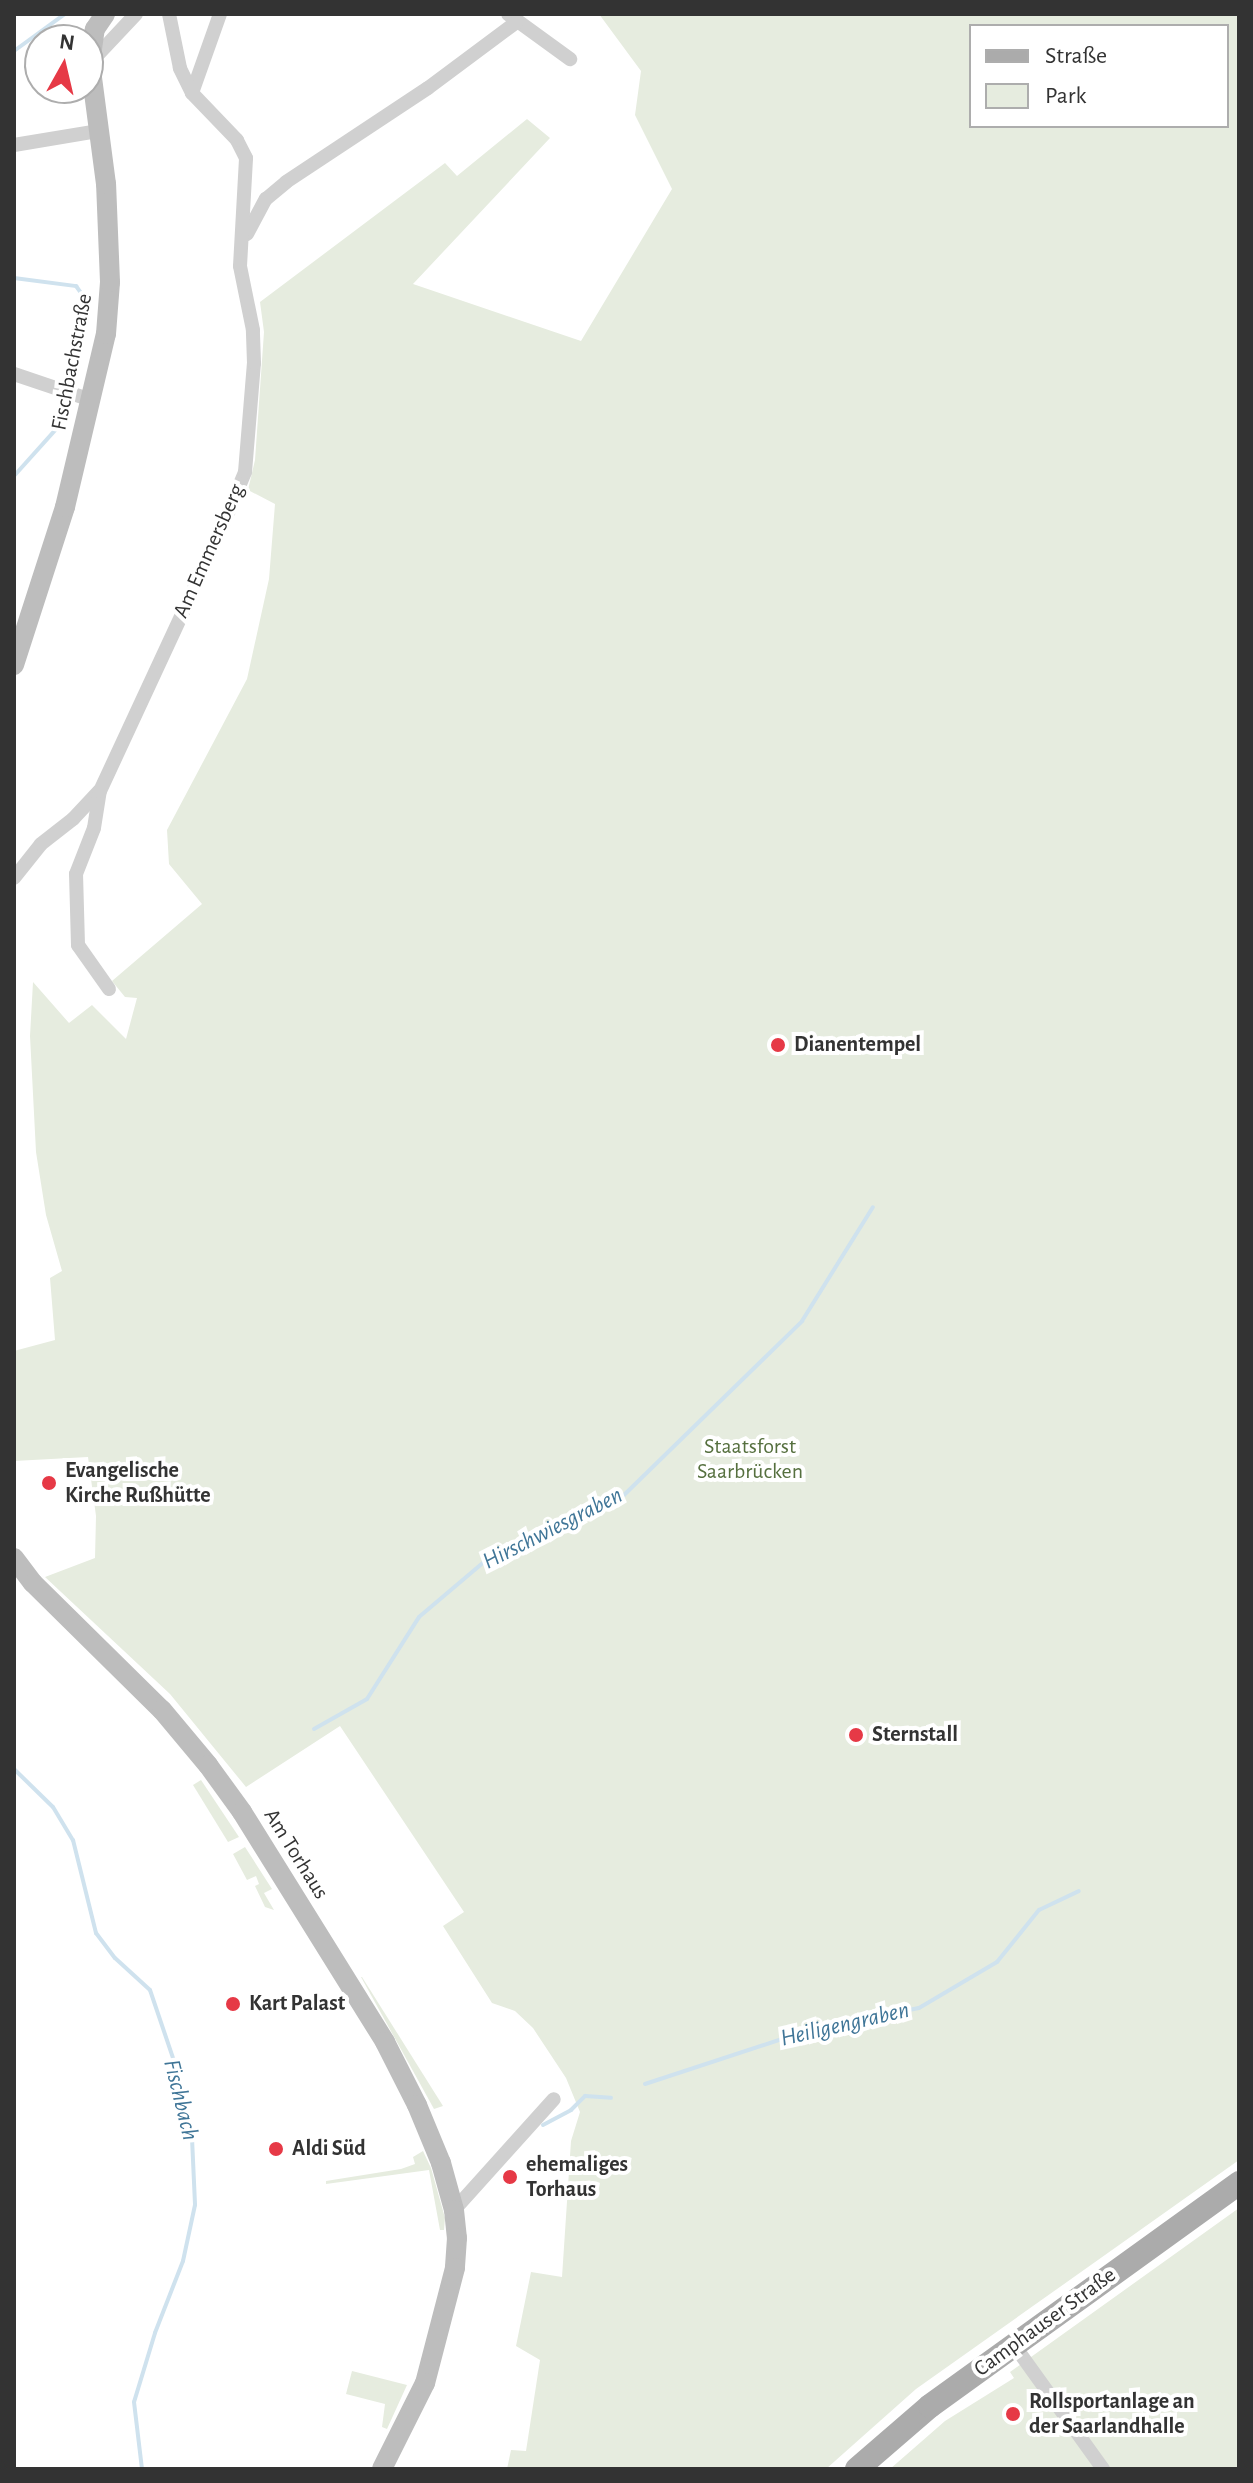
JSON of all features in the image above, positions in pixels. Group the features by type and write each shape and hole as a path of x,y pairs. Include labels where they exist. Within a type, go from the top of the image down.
{"main road":[{"name":"Fischbachstraße","path":"14,665 65,507 84,398 110,303 106,184 95,104"},
{"name":"Am Torhaus","path":"19,1566 162,1710 242,1812 385,2042 417,2105 441,2163 454,2210 455,2268 425,2383 382,2469"},
{"name":"Camphauser Straße","path":"857,2469 930,2406 1239,2183"}],"street":[{"path":"104,48 136,14"},
{"name":"Am Emmersberg","path":"109,989 82,955 75,913 76,874 94,828 100,791 223,527 245,472 254,363 253,330 242,285 247,181 243,148 192,93 180,68 169,14"},
{"path":"192,93 220,14"},
{"path":"513,18 570,59"},
{"name":"Am Emmersberg","path":"242,249 252,222 276,191 428,88 513,18"},
{"path":"14,145 99,131"},
{"path":"14,374 84,398"},
{"name":"Am Emmersberg","path":"14,878 41,844 73,819 100,791"},
{"path":"454,2210 554,2099"},
{"path":"1014,2345 1103,2469"}],"green space":[{"name":"Staatsforst Saarbrücken","path":"599,14 1239,14 1239,2160 916,2389 826,2469 507,2469 511,2450 526,2451 540,2360 516,2346 531,2272 562,2277 571,2141 580,2112 566,2078 533,2028 515,2011 492,2003 443,1926 464,1912 340,1726 246,1787 170,1694 45,1577 95,1558 96,1516 88,1457 14,1461 14,1351 55,1340 50,1278 62,1271 46,1215 36,1152 30,1036 33,982 69,1023 92,1005 126,1039 137,998 125,997 112,981 202,904 169,864 167,830 247,679 269,579 275,504 248,490 255,460 264,332 260,302 445,163 457,176 527,119 550,138 413,284 581,341 672,189 635,115 641,71"},
{"path":"201,1780 239,1837 228,1842 193,1785"},
{"path":"245,1847 272,1889 264,1893 274,1910 265,1907 255,1886 259,1884 256,1876 247,1880 233,1854"},
{"path":"362,1977 443,2106 434,2109"},
{"path":"423,2151 445,2218 444,2230 440,2230 429,2170 326,2184 326,2181 401,2169 415,2164 413,2157"},
{"path":"1239,2208 1239,2469 890,2469 945,2421 1014,2378 1010,2372"},
{"path":"352,2371 407,2385 387,2429 382,2427 385,2404 346,2394"}],"waterway":[{"name":"Fischbach","path":"14,51 65,14"},
{"name":"Fischbach","path":"14,278 76,286 84,297 85,331 74,384"},
{"name":"Fischbach","path":"14,476 57,428 67,408"},
{"name":"Hirschwiesgraben","path":"314,1729 367,1699 419,1617 491,1556 624,1495 802,1321 873,1207"},
{"name":"Fischbach","path":"14,1769 53,1807 73,1840 96,1933 115,1958 150,1990 175,2064 192,2138 195,2205 183,2261 155,2333 134,2402 142,2469"},
{"name":"Heiligengraben","path":"645,2084 809,2030 919,2008 997,1962 1039,1910 1079,1891"},
{"name":"Heiligengraben","path":"543,2125 571,2110 585,2096 611,2098"}],"place":[{"name":"Dianentempel","path":"778,1045"},
{"name":"Evangelische Kirche Rußhütte","path":"49,1483"},
{"name":"Sternstall","path":"856,1735"},
{"name":"Kart Palast","path":"233,2004"},
{"name":"Aldi Süd","path":"276,2149"},
{"name":"ehemaliges Torhaus","path":"510,2177"},
{"name":"Rollsportanlage an der Saarlandhalle","path":"1013,2414"}]}
